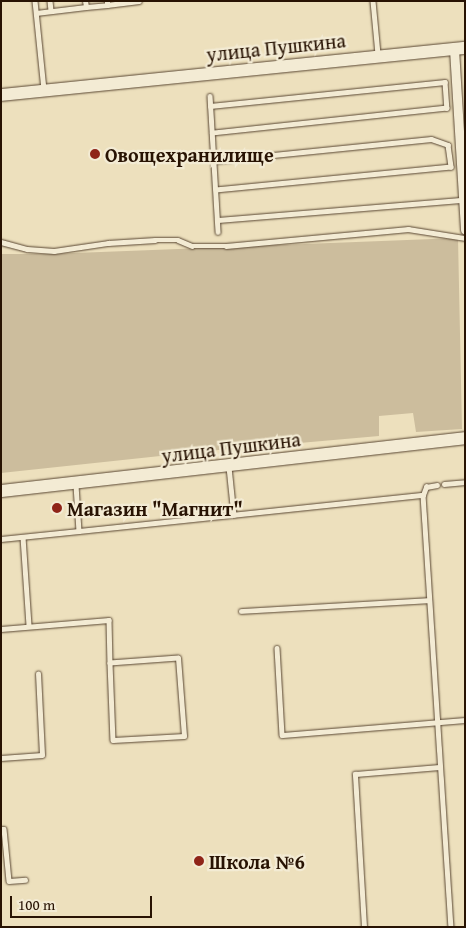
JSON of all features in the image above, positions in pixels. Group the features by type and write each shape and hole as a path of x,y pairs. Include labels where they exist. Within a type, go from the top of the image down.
{"street":[{"name":"улица Пушкина","path":"1,95 459,49"},
{"path":"459,49 460,144 463,162 465,230"},
{"name":"улица Пушкина","path":"1,491 76,484 465,438"}],"lane":[{"path":"35,1 44,90"},
{"path":"50,1 52,11"},
{"path":"36,13 86,4 139,1"},
{"path":"373,1 378,56"},
{"path":"210,106 445,82 447,108 212,133"},
{"path":"210,96 218,232"},
{"path":"214,160 431,139 448,145 460,144"},
{"path":"216,190 451,167 448,145"},
{"path":"218,220 464,200"},
{"path":"1,242 26,249 54,251 108,243 155,240 178,240 192,246 226,246 408,229 465,238"},
{"path":"229,466 234,514"},
{"path":"444,484 465,482"},
{"path":"76,484 79,530"},
{"path":"437,485 426,487 423,495 451,927"},
{"path":"1,539 423,495"},
{"path":"23,537 29,626"},
{"path":"241,611 429,600"},
{"path":"1,629 109,620 110,662 113,740 184,736 178,658 110,662"},
{"path":"277,648 282,735 465,720"},
{"path":"1,758 42,755 38,674"},
{"path":"364,927 356,774 440,766"},
{"path":"1,829 4,829 9,882 25,880"}],"shaded area":[{"path":"458,238 462,429 416,432 413,413 379,416 379,436 207,451 1,473 1,254 49,254"}],"place":[{"name":"Овощехранилище","path":"95,154"},
{"name":"Магазин \"Магнит\"","path":"57,508"},
{"name":"Школа №6","path":"199,861"}]}
